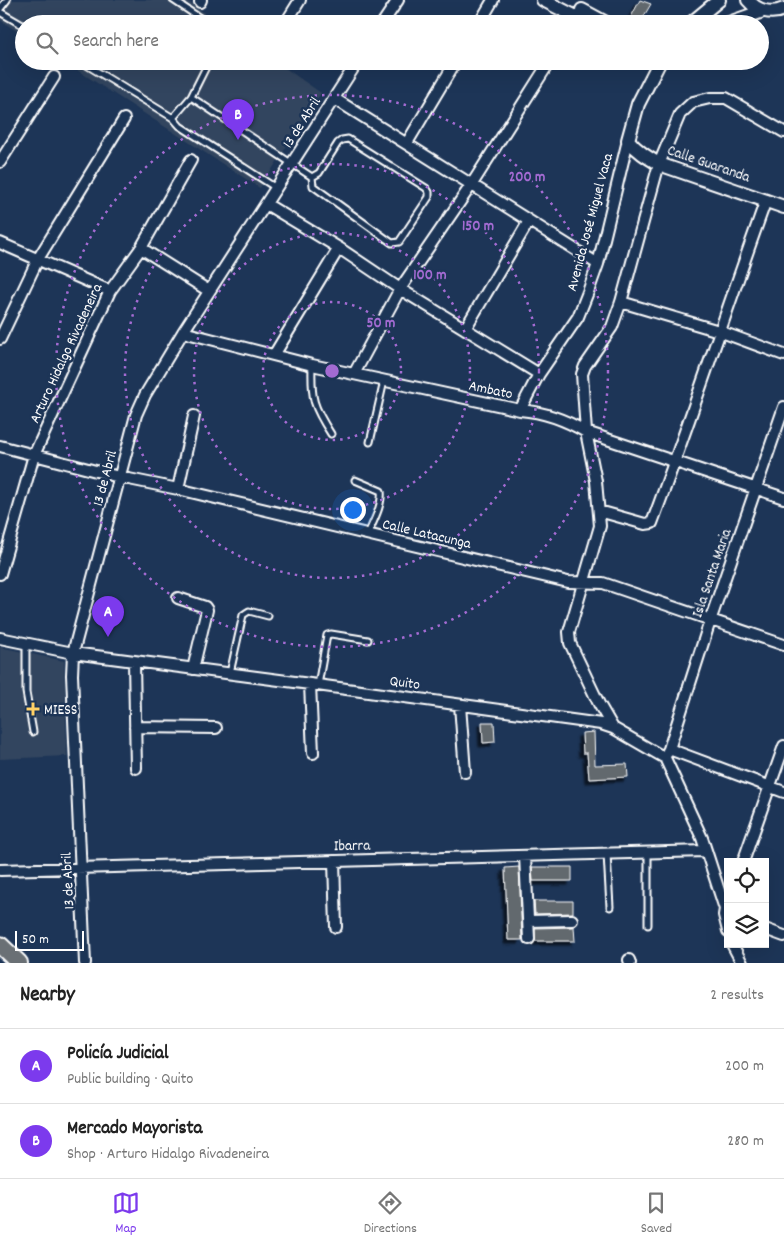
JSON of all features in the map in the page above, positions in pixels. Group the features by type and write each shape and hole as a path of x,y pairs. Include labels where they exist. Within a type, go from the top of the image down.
{"main road":[{"path":"0,945 19,963"}],"street":[{"path":"291,15 300,0"},
{"path":"388,15 398,0"},
{"path":"484,15 493,0"},
{"path":"543,0 569,15"},
{"path":"562,0 591,15"},
{"path":"701,15 719,0"},
{"path":"748,0 756,8 776,12"},
{"path":"764,15 776,12"},
{"name":"13 de Abril","path":"85,963 72,675 73,654 136,414 145,395 209,291 353,70"},
{"path":"407,143 451,70"},
{"path":"354,374 400,289 472,184 544,70"},
{"name":"Avenida José Miguel Vaca","path":"520,410 539,374 578,317 598,264 638,104 654,70"},
{"path":"0,162 54,77"},
{"path":"613,728 599,704 570,643 570,632 600,526 596,481 586,432 582,374 585,366 612,327 622,302 659,164 680,114 693,102 710,98 726,98 784,132"},
{"path":"335,99 598,264"},
{"path":"0,339 38,259 124,119"},
{"name":"Calle Guaranda","path":"628,140 642,155 659,164 784,207"},
{"name":"Arturo Hidalgo Rivadeneira","path":"0,574 34,455 110,291 141,248 191,160"},
{"path":"599,510 644,524 652,523 766,200"},
{"path":"266,204 539,374"},
{"path":"465,329 529,220"},
{"path":"0,243 110,291"},
{"path":"141,248 209,291"},
{"path":"274,355 339,248"},
{"path":"622,302 719,331 784,355"},
{"name":"Ambato","path":"184,332 312,365 535,412 570,423 586,432 784,498"},
{"name":"Isla Santa Maria","path":"667,754 710,621 784,407"},
{"path":"178,489 194,416"},
{"name":"Calle Latacunga","path":"0,446 119,477 178,489 568,582 604,584 784,645"},
{"path":"178,598 205,607 207,610 193,669"},
{"name":"Quito","path":"0,638 73,654 582,720 613,728 667,754 784,792"},
{"path":"134,662 136,768"},
{"path":"313,753 314,684"},
{"path":"460,705 465,772"},
{"path":"136,727 216,728"},
{"path":"744,858 784,746"},
{"path":"667,754 702,838 724,905"},
{"name":"Ibarra","path":"0,870 706,851"},
{"path":"525,856 529,939"},
{"path":"334,860 336,927"},
{"path":"529,921 572,920"},
{"path":"769,931 784,936"},
{"path":"734,948 742,963"}],"lane":[{"path":"6,0 0,11 15,20"},
{"path":"173,0 196,15"},
{"path":"95,70 173,118 180,126 276,188"},
{"path":"173,118 191,97 204,70"},
{"path":"191,97 293,163 312,177 313,186 392,243 399,242 429,197 429,192 426,188 348,139 338,143 319,173 312,177"},
{"path":"312,365 311,392 317,413 331,434"},
{"path":"370,442 384,381"},
{"path":"355,480 381,491 382,495 368,535"},
{"path":"230,674 243,615 249,611 268,616"},
{"path":"314,684 327,635 368,640"},
{"path":"26,644 26,692 33,732"},
{"path":"648,852 648,925"},
{"path":"607,854 610,907"}],"shaded area":[{"path":"0,0 186,0 207,15 15,15 15,30 0,20"},
{"path":"77,70 288,70 321,93 260,188"},
{"name":"MIESS","path":"0,647 64,661 67,756 0,759"}],"building":[{"path":"640,0 651,4 645,15 632,15"},
{"path":"482,722 494,722 495,742 483,743"},
{"path":"594,732 595,765 627,764 628,777 589,779 587,753 583,753 582,733"},
{"path":"519,867 522,940 508,940 505,868"},
{"path":"532,867 572,867 572,881 533,881"},
{"path":"534,901 573,901 573,913 535,914"},
{"path":"574,927 575,941 535,941 535,928"}],"place":[{"name":"Mercado Mayorista","path":"238,140"},
{"name":"Policía Judicial","path":"108,637"},
{"name":"MIESS","path":"33,709"}]}
